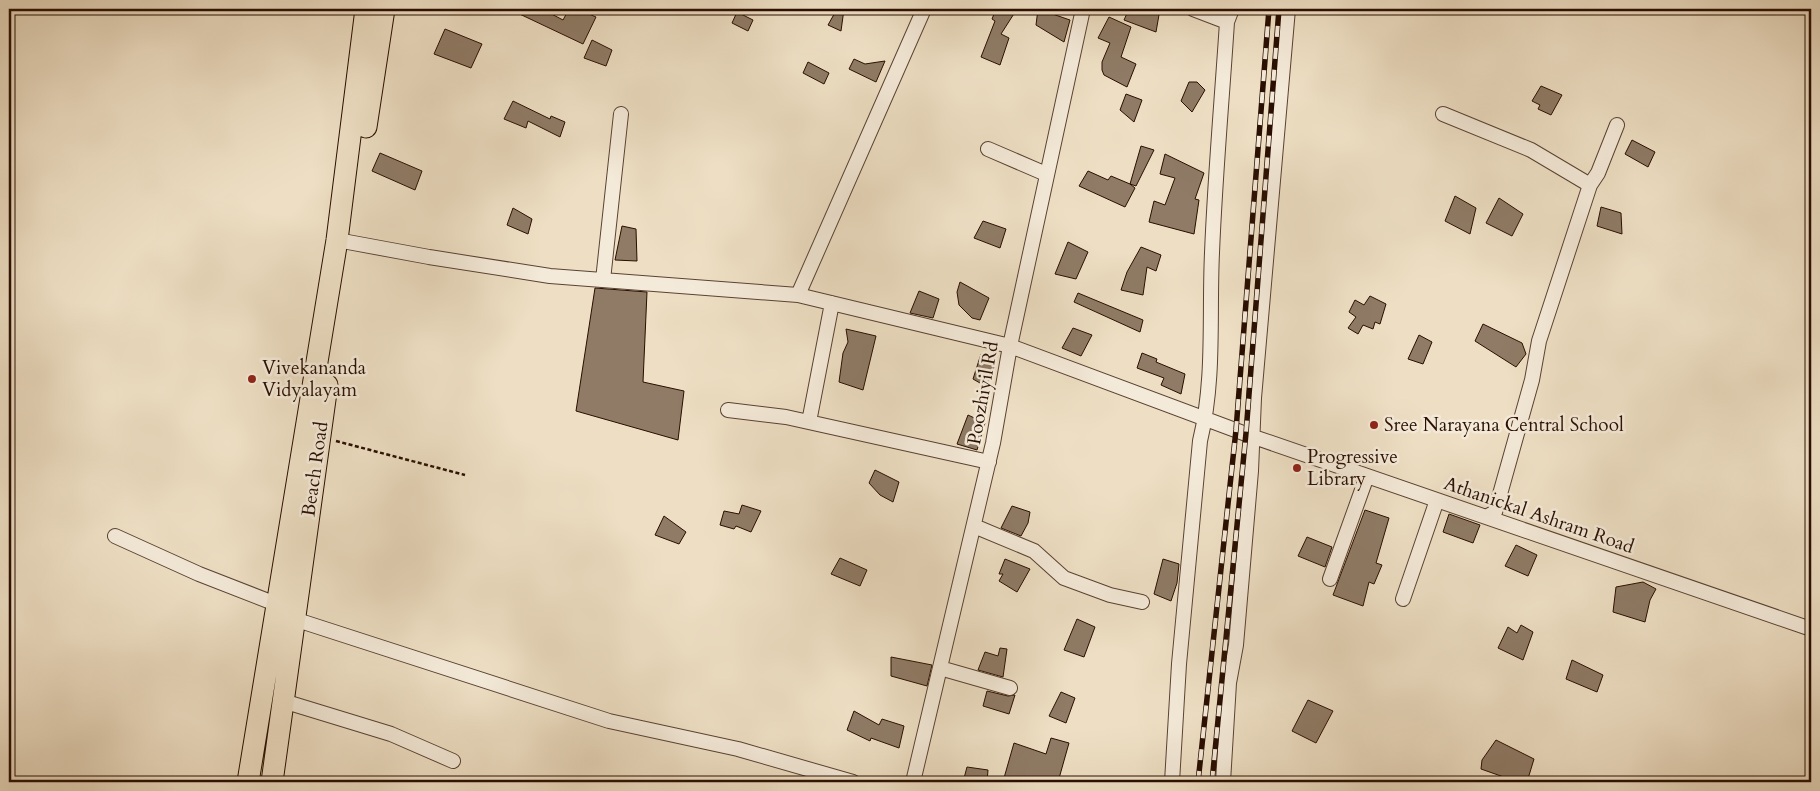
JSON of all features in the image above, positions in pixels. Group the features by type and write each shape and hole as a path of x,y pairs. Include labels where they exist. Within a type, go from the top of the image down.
{"main road":[{"path":"248,782 276,604 342,241 366,9"},
{"name":"Beach Road","path":"272,782 320,436 342,241 384,9"}],"street":[{"path":"798,295 924,9"},
{"name":"Poozhiyil Rd","path":"913,782 989,462 1010,346 1083,9"},
{"path":"1193,9 1227,22"},
{"path":"1172,782 1180,664 1200,442 1206,419 1212,328 1212,254 1227,22 1232,9"},
{"path":"1223,782 1229,684 1236,645 1254,437 1254,398 1288,9"},
{"path":"603,280 621,114"},
{"path":"1443,114 1531,150 1590,184"},
{"path":"1486,517 1495,512 1532,380 1539,341 1590,184 1598,173 1617,126"},
{"path":"988,149 1046,174"},
{"name":"Athanickal Ashram Road","path":"342,241 550,276 798,295 1010,346 1254,437 1811,629"},
{"path":"809,422 832,303"},
{"path":"728,410 809,422 989,462"},
{"path":"1330,579 1367,476"},
{"path":"1403,599 1437,500"},
{"path":"974,526 1034,551 1064,578 1110,595 1142,602"},
{"path":"115,536 199,574 276,604"},
{"path":"294,620 609,722 738,748 853,782"},
{"path":"940,668 1010,688"},
{"path":"283,701 391,734 453,761"}],"path":[{"path":"320,436 465,475"}],"building":[{"path":"509,9 542,9 563,20 569,9 577,9 596,17 583,44"},
{"path":"837,9 844,9 841,31 828,25"},
{"path":"996,9 1017,9 1001,34 1009,38 1000,65 981,57 995,21 992,19"},
{"path":"1038,9 1070,20 1064,42 1036,25"},
{"path":"1129,9 1160,9 1156,32 1124,20"},
{"path":"737,12 753,20 748,31 732,23"},
{"path":"1109,17 1131,27 1121,57 1136,64 1127,87 1104,75 1102,70 1102,62 1110,43 1098,38"},
{"path":"445,29 482,44 471,68 434,54"},
{"path":"592,40 612,50 606,66 584,58"},
{"path":"854,59 865,64 885,61 876,82 849,69"},
{"path":"808,62 829,73 824,84 803,73"},
{"path":"1189,82 1197,82 1205,90 1192,112 1181,101"},
{"path":"1541,86 1562,95 1551,115 1538,109 1540,105 1532,101"},
{"path":"1126,94 1142,100 1134,122 1120,110"},
{"path":"513,101 550,119 551,116 565,122 560,137 528,121 526,128 504,119"},
{"path":"1632,140 1655,152 1648,167 1625,154"},
{"path":"1141,146 1154,150 1136,186 1130,184"},
{"path":"380,153 422,171 415,190 372,171"},
{"path":"1165,154 1204,173 1195,199 1199,200 1194,234 1149,222 1154,201 1165,205 1175,178 1160,174"},
{"path":"1088,171 1108,180 1111,176 1135,188 1125,207 1079,186"},
{"path":"1455,196 1476,208 1470,234 1445,221"},
{"path":"1499,198 1523,214 1512,236 1486,223"},
{"path":"1601,207 1621,213 1622,234 1597,226"},
{"path":"513,208 532,219 528,234 507,225"},
{"path":"983,221 1006,229 1000,248 974,238"},
{"path":"622,226 636,229 637,261 615,260"},
{"path":"1068,242 1088,252 1076,279 1055,274"},
{"path":"1141,247 1161,255 1156,271 1147,267 1143,295 1121,290 1127,272"},
{"path":"960,282 989,298 980,320 972,318 959,305 957,292"},
{"path":"595,288 647,292 643,382 684,391 678,440 576,411"},
{"path":"919,291 939,299 933,318 910,313"},
{"path":"1078,293 1143,320 1140,332 1074,302"},
{"path":"1370,296 1386,304 1380,324 1375,322 1373,329 1363,325 1358,334 1348,328 1356,317 1349,312 1355,300 1364,305"},
{"path":"1483,324 1522,343 1526,354 1516,367 1475,341"},
{"path":"1073,328 1092,335 1081,356 1062,348"},
{"path":"846,329 876,336 863,390 839,382 843,353 848,342"},
{"path":"1419,335 1432,342 1423,364 1408,359"},
{"path":"1142,353 1157,359 1156,362 1185,374 1181,394 1161,385 1164,378 1137,368"},
{"path":"981,354 996,361 987,387 973,379"},
{"path":"968,415 985,423 977,450 957,444"},
{"path":"875,470 899,482 893,502 880,495 869,483"},
{"path":"742,505 761,511 751,532 736,526 734,529 720,525 724,511 739,514"},
{"path":"1012,506 1030,512 1028,523 1021,536 1001,528"},
{"path":"1365,510 1389,518 1376,563 1382,565 1374,584 1369,582 1363,606 1333,595"},
{"path":"1449,514 1480,525 1473,543 1443,532"},
{"path":"664,516 686,532 679,544 655,535"},
{"path":"1307,537 1332,547 1325,567 1298,556"},
{"path":"1516,545 1537,555 1528,576 1505,566"},
{"path":"840,558 867,570 860,586 831,574"},
{"path":"1005,559 1030,569 1017,592 999,581 1003,574 999,574"},
{"path":"1163,559 1179,564 1177,583 1171,601 1154,594"},
{"path":"1643,582 1656,589 1650,600 1645,622 1613,612 1616,587"},
{"path":"1077,619 1095,627 1084,657 1064,650"},
{"path":"1521,625 1533,632 1523,660 1498,648 1508,627 1517,633"},
{"path":"1000,648 1007,649 1003,677 978,670 985,652 998,656"},
{"path":"891,657 932,665 927,686 891,676"},
{"path":"1572,660 1603,675 1597,692 1566,679"},
{"path":"987,691 1008,696 1015,695 1009,714 983,706"},
{"path":"1061,692 1075,698 1066,723 1049,716"},
{"path":"1308,700 1333,711 1316,743 1292,731"},
{"path":"854,711 879,725 882,719 904,726 899,748 871,738 870,741 847,730"},
{"path":"1051,738 1069,743 1058,782 1017,782 1004,778 1014,743 1046,754"},
{"path":"1496,740 1534,759 1527,782 1518,782 1481,769 1482,760"},
{"path":"967,767 988,770 987,782 963,782"}],"railway":[{"path":"1198,782 1236,430 1269,9"},
{"path":"1212,782 1246,433 1279,9"}],"place":[{"name":"Vivekananda Vidyalayam","path":"252,379"},
{"name":"Sree Narayana Central School","path":"1374,425"},
{"name":"Progressive Library","path":"1297,468"}]}
